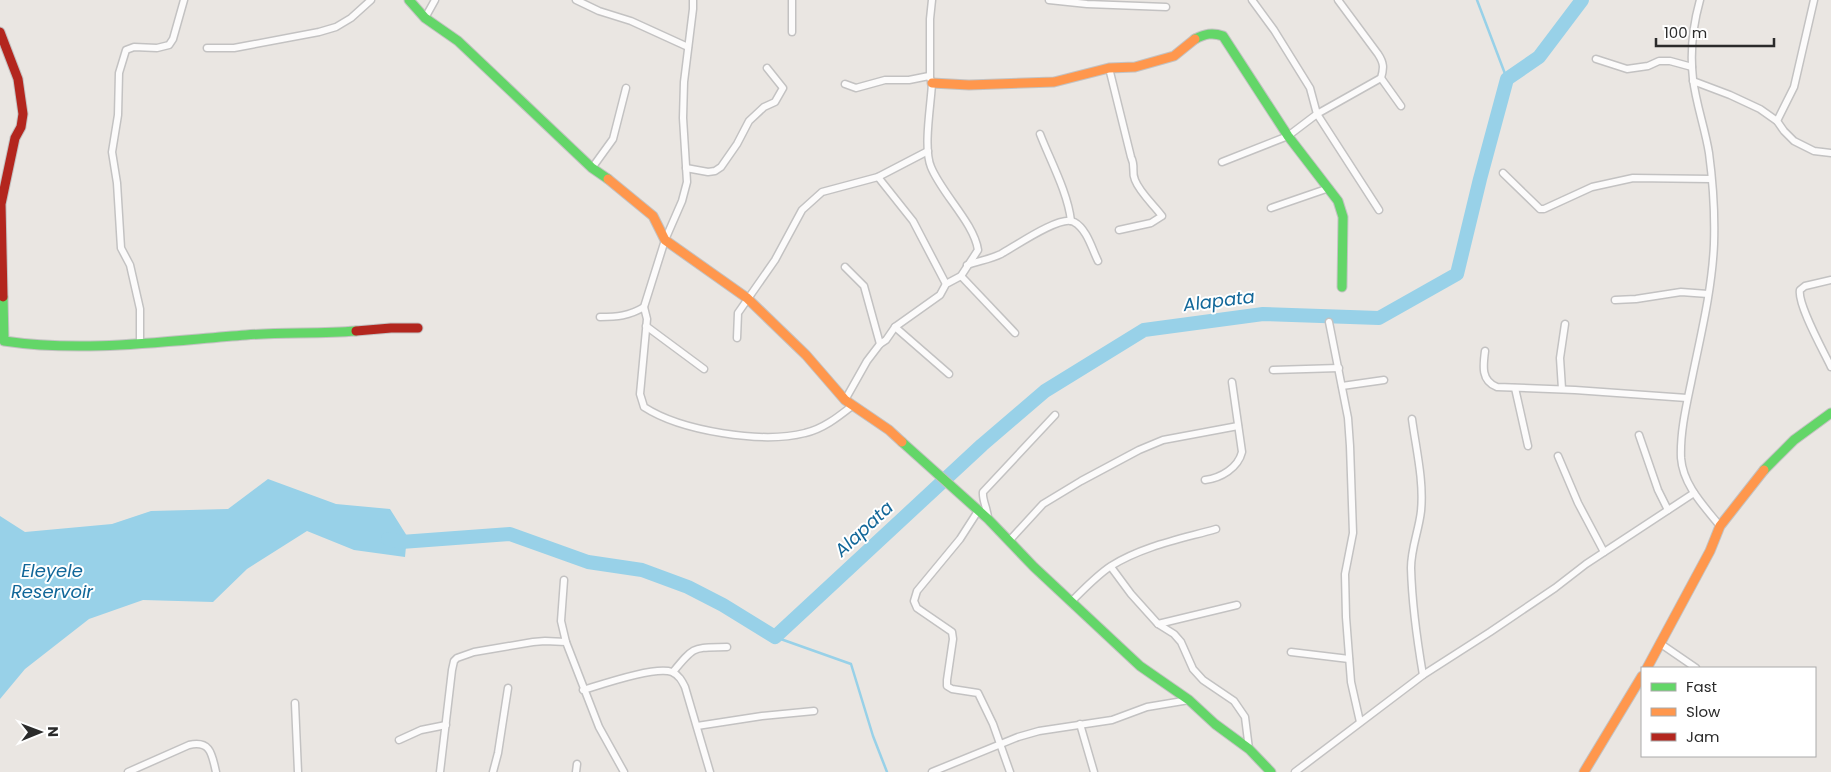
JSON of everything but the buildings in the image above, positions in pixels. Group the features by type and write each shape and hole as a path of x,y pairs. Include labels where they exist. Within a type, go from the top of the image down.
{"street":[{"path":"140,342 140,309 130,265 121,248 117,183 112,152 118,115 119,73 126,50 134,47 157,48 168,45 173,39 184,0"},
{"path":"207,48 234,48 319,32 336,27 351,18 371,0"},
{"path":"409,0 424,18 458,40 592,168 653,216 665,240 748,298 806,355 852,406 831,422 806,433 773,437 715,432 681,424 644,407 640,394 647,319 644,307 665,240 682,201 687,182 683,109 684,82 694,9 693,0"},
{"path":"424,18 435,0"},
{"path":"576,0 688,47"},
{"path":"792,0 792,32"},
{"path":"845,400 867,361 895,327 940,295 946,284 961,276 978,250 977,244 930,166 928,151 932,0"},
{"path":"1050,0 1166,8"},
{"path":"1252,0 1274,30 1310,88 1317,114 1379,210"},
{"path":"1222,162 1288,136 1317,114 1381,78 1384,68 1383,62 1338,0"},
{"path":"1700,0 1694,22 1692,67 1693,81 1709,152 1714,246 1708,294 1687,398 1681,456 1685,476 1694,493 1720,526"},
{"path":"1777,121 1794,87 1814,0"},
{"path":"0,32 18,79 23,114 21,128 15,138 6,175 2,204 4,341 36,346 85,347 270,333 418,328"},
{"path":"931,81 968,85 1054,82 1109,68 1135,67 1174,56 1191,41 1204,35 1215,33 1223,36 1288,136 1338,201 1343,217 1342,287"},
{"path":"1596,60 1627,69 1648,66 1659,61 1670,61 1692,67"},
{"path":"686,168 708,172 715,171 721,167 737,144 749,121 764,107 775,102 783,88 767,68"},
{"path":"1109,68 1134,164 1133,175 1136,182 1162,216 1152,223 1119,230"},
{"path":"845,84 856,88 885,80 908,80 929,76 931,81"},
{"path":"1381,78 1401,106"},
{"path":"1693,81 1752,105 1777,121 1794,141 1814,150 1831,153"},
{"path":"592,168 613,139 626,88"},
{"path":"1040,134 1071,221"},
{"path":"737,338 738,313 775,260 802,210 822,192 878,177 928,151"},
{"path":"1503,173 1540,209 1544,209 1592,187 1633,178 1711,179"},
{"path":"878,177 913,221 946,284"},
{"path":"1271,208 1329,188"},
{"path":"968,265 999,255 1030,237 1060,223 1071,221 1081,228 1098,261"},
{"path":"844,267 864,286 880,344"},
{"path":"961,276 1015,333"},
{"path":"1831,280 1805,286 1799,293 1803,307 1831,367"},
{"path":"1615,300 1636,299 1681,292 1708,294"},
{"path":"600,317 618,318 634,313 644,307"},
{"path":"1330,322 1348,418 1353,533 1346,574 1348,659 1360,722"},
{"path":"1562,389 1560,358 1565,324"},
{"path":"646,326 704,369"},
{"path":"895,327 949,374"},
{"path":"1485,351 1482,367 1489,383 1497,388 1562,389 1687,398"},
{"path":"1274,370 1339,368"},
{"path":"1342,386 1384,380"},
{"path":"1205,480 1216,479 1222,476 1240,458 1242,452 1232,382"},
{"path":"1515,388 1528,446"},
{"path":"845,400 889,430 988,519 1071,602 1140,666 1189,700 1214,724 1249,749 1271,772"},
{"path":"1648,667 1710,552 1720,526 1769,464 1794,440 1831,413"},
{"path":"988,519 983,492 1055,415"},
{"path":"1412,419 1421,483 1421,511 1413,551 1412,574 1416,635 1423,675"},
{"path":"1009,541 1043,504 1139,450 1163,440 1238,426"},
{"path":"1639,435 1658,490 1668,510"},
{"path":"1558,456 1578,503 1604,552"},
{"path":"1295,772 1423,675 1539,599 1604,552 1694,493"},
{"path":"978,511 960,539 917,591 914,601 917,608 952,632 953,639 946,680 947,686 952,689 978,693 993,724 1010,772"},
{"path":"1071,602 1091,582 1111,567 1141,550 1216,529"},
{"path":"1111,567 1131,594 1158,624 1174,634 1181,642 1193,669 1203,680 1234,701 1245,717 1249,749"},
{"path":"564,580 561,621 566,642 599,728 624,772"},
{"path":"1158,624 1237,605"},
{"path":"440,772 452,670 457,658 474,652 533,642 566,642"},
{"path":"1661,644 1695,667"},
{"path":"673,672 693,650 699,648 727,648"},
{"path":"1291,652 1348,659"},
{"path":"583,690 648,672 673,672 680,678 685,687 710,772"},
{"path":"1584,772 1641,678"},
{"path":"493,772 498,754 508,688"},
{"path":"932,772 999,744 1039,731 1112,720 1147,707 1189,700"},
{"path":"295,703 298,772"},
{"path":"697,726 762,716 814,711"},
{"path":"1080,724 1094,772"},
{"path":"399,740 421,730 446,725"},
{"path":"128,772 198,743 204,744 209,749 216,772"},
{"path":"576,772 577,764"}],"water":[{"name":"Eleyele Reservoir","path":"268,479 336,504 390,509 407,536 405,557 354,550 307,531 247,569 213,602 143,600 89,619 25,669 0,699 0,516 25,532 112,524 151,511 228,509"}],"waterway":[{"path":"1477,0 1507,79"},
{"name":"Alapata","path":"388,539 401,542 510,534 588,562 642,570 688,587 723,605 775,637 982,445 1045,391 1144,330 1263,314 1379,318 1457,274 1507,79 1539,57 1582,0"},
{"path":"775,637 851,664 873,736 887,772"}],"traffic: fast":[{"path":"409,0 425,18 458,41 592,168 608,179"},
{"path":"1195,39 1209,34 1223,36 1288,136 1338,201 1343,217 1342,287"},
{"path":"3,297 4,341 34,344 64,346 125,345 260,334 356,331"},
{"path":"1764,470 1794,440 1831,413"},
{"path":"902,442 988,519 1034,567 1140,666 1189,700 1215,724 1249,749 1271,772"}],"traffic: slow":[{"path":"932,83 969,85 1054,82 1109,68 1135,67 1174,56 1195,39"},
{"path":"608,179 653,216 665,240 747,298 806,355 845,400 889,430 902,442"},
{"path":"1648,667 1710,551 1720,526 1764,470"},
{"path":"1584,772 1641,678"}],"traffic: jam":[{"path":"0,32 18,79 23,114 21,127 15,138 1,204 3,297"},
{"path":"356,331 418,328"}]}
